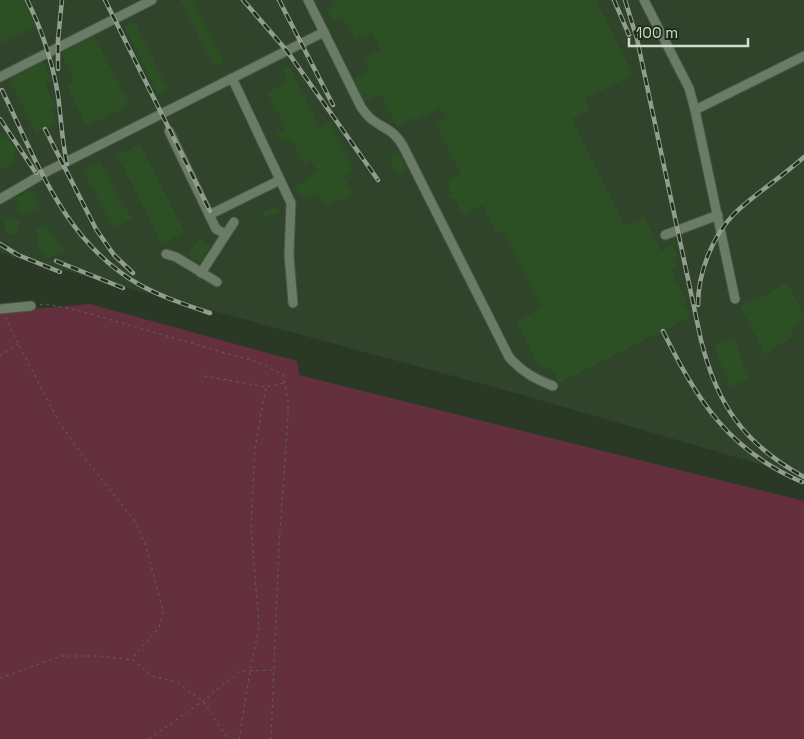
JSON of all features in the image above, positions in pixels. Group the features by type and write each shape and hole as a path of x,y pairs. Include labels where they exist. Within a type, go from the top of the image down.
{"street":[{"path":"0,77 152,0"},
{"path":"308,0 361,107 369,117 398,137 404,146 509,357 528,376 553,386"},
{"path":"644,0 689,88 735,299"},
{"path":"0,199 48,171 324,32"},
{"path":"695,110 804,56"},
{"path":"232,78 291,203 288,255 293,303"},
{"path":"170,131 216,229 226,234"},
{"path":"209,215 280,180"},
{"path":"665,235 718,215"},
{"path":"201,273 234,222"},
{"path":"166,254 176,257 217,282"},
{"path":"2,309 31,306"}],"path":[{"path":"31,306 46,304 80,311 265,365 283,375 286,383 288,418 279,545 271,739"},
{"path":"2,309 59,422 134,521 146,546 163,611 160,628 135,654 133,660"},
{"path":"0,356 18,344"},
{"path":"204,376 266,387 286,383"},
{"path":"240,739 250,670 259,627 251,525 254,458 266,387"},
{"path":"0,678 61,656 100,656 133,660 152,676 176,682 203,700 228,739"},
{"path":"149,739 240,671 275,670"}],"shaded area":[{"path":"0,0 804,0 804,477 519,394 0,253"},
{"path":"90,304 297,361 299,375 804,501 804,739 0,739 0,312"}],"building":[{"path":"0,0 23,0 35,26 0,43"},
{"path":"181,0 193,0 224,62 214,67"},
{"path":"334,0 596,0 633,75 585,99 590,110 572,119 625,226 644,217 661,251 672,245 678,256 674,258 678,265 670,269 687,302 683,304 690,317 559,383 553,371 538,365 516,321 541,308 502,230 496,233 483,205 463,215 454,198 450,200 448,195 451,193 446,182 461,174 436,124 446,119 440,108 416,120 414,118 397,126 381,94 365,102 354,79 369,71 363,58 380,49 372,33 355,41 342,17 333,22 327,10 337,5"},
{"path":"135,23 168,90 158,95 125,27"},
{"path":"95,36 130,105 87,126 66,85 74,81 61,53"},
{"path":"43,62 52,81 45,84 56,108 51,110 57,123 36,134 9,79"},
{"path":"289,66 319,128 330,122 354,170 343,176 353,194 325,207 318,194 305,200 302,194 299,195 295,186 311,178 309,176 317,172 311,161 304,165 290,137 281,141 277,133 286,129 267,92 288,81 282,69"},
{"path":"8,135 17,154 13,156 16,162 0,170 0,139"},
{"path":"140,144 185,232 162,244 117,156"},
{"path":"398,153 407,170 397,175 389,158"},
{"path":"100,162 124,210 127,208 132,219 113,228 83,170"},
{"path":"30,190 39,208 21,216 17,207 20,203 16,205 13,199"},
{"path":"277,206 280,212 262,218 261,214"},
{"path":"19,219 19,229 15,233 9,234 5,231 4,224 7,220"},
{"path":"47,225 55,239 66,250 45,260 42,250 37,251 39,246 36,230"},
{"path":"199,238 211,246 200,263 188,256"},
{"path":"787,282 804,315 804,321 790,328 794,337 771,349 772,351 765,355 740,307 759,299"},
{"path":"734,338 750,378 731,387 714,344"}],"railway":[{"path":"27,0 38,23 53,70 67,164"},
{"path":"58,69 58,40 62,0"},
{"path":"105,0 210,211"},
{"path":"243,0 287,51 378,180"},
{"path":"279,0 333,105"},
{"path":"614,0 629,35"},
{"path":"625,0 637,39 701,340 715,384 736,420 749,436 765,451 804,477"},
{"path":"2,90 56,199 92,247 114,268 140,285 165,297 210,313"},
{"path":"0,119 36,173"},
{"path":"45,129 96,229 114,255 133,273"},
{"path":"698,305 701,280 708,256 727,222 743,206 804,157"},
{"path":"0,244 18,255 60,272"},
{"path":"56,261 123,288"},
{"path":"663,331 702,401 734,438 754,455 802,482"}]}
